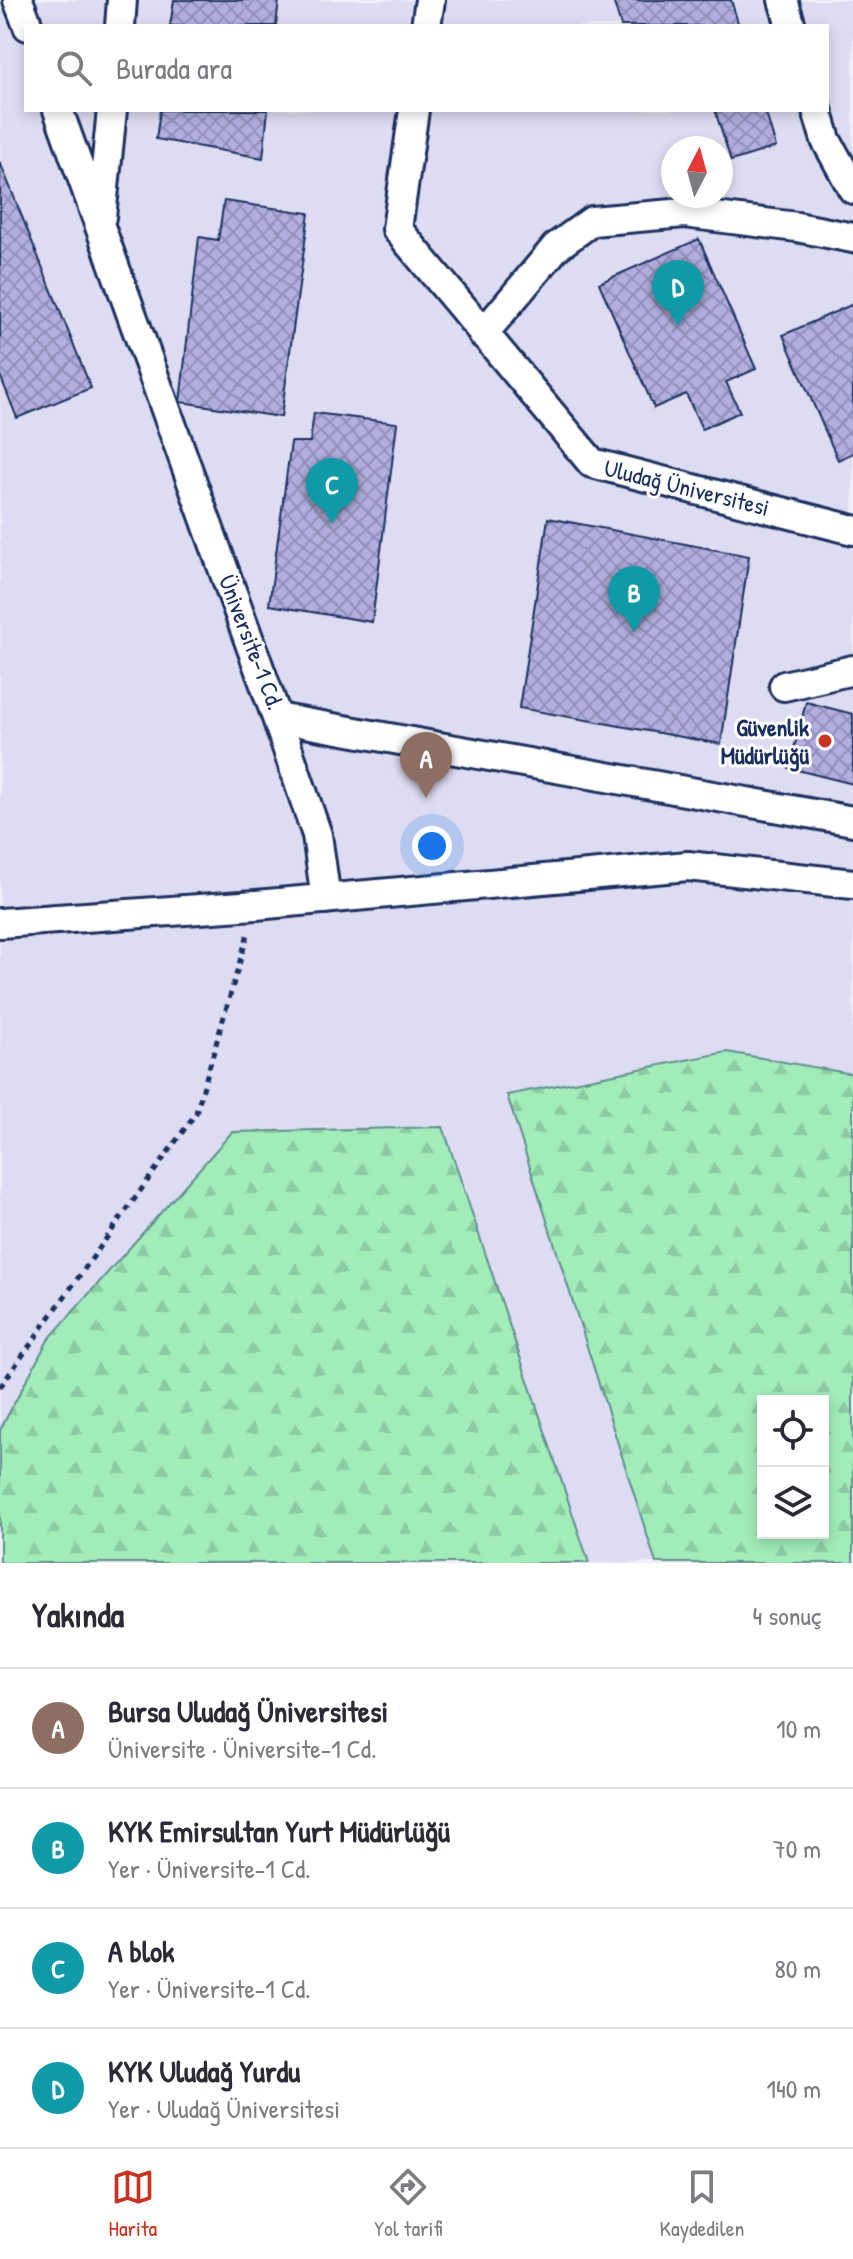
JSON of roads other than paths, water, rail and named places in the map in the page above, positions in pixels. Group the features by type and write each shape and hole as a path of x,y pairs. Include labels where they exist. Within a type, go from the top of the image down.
{"street":[{"path":"18,0 27,24"},
{"path":"120,24 122,0"},
{"path":"426,24 430,0"},
{"path":"783,0 790,24"},
{"name":"Üniversite-1 Cd.","path":"59,112 277,718 853,821"},
{"path":"100,225 112,112"},
{"name":"Uludağ Üniversitesi","path":"414,112 397,229 592,463 853,530"},
{"path":"818,112 826,140 853,189"},
{"path":"483,334 556,247 592,221 684,213 797,227 853,238"},
{"path":"784,686 853,670"},
{"path":"277,718 317,835 326,899"},
{"path":"0,923 256,905 688,866 853,884"}],"place":[{"name":"KYK Uludağ Yurdu","path":"678,326"},
{"name":"A blok","path":"332,524"},
{"name":"KYK Emirsultan Yurt Müdürlüğü","path":"634,632"},
{"name":"Güvenlik Müdürlüğü","path":"825,741"},
{"name":"Bursa Uludağ Üniversitesi","path":"426,798"}]}
